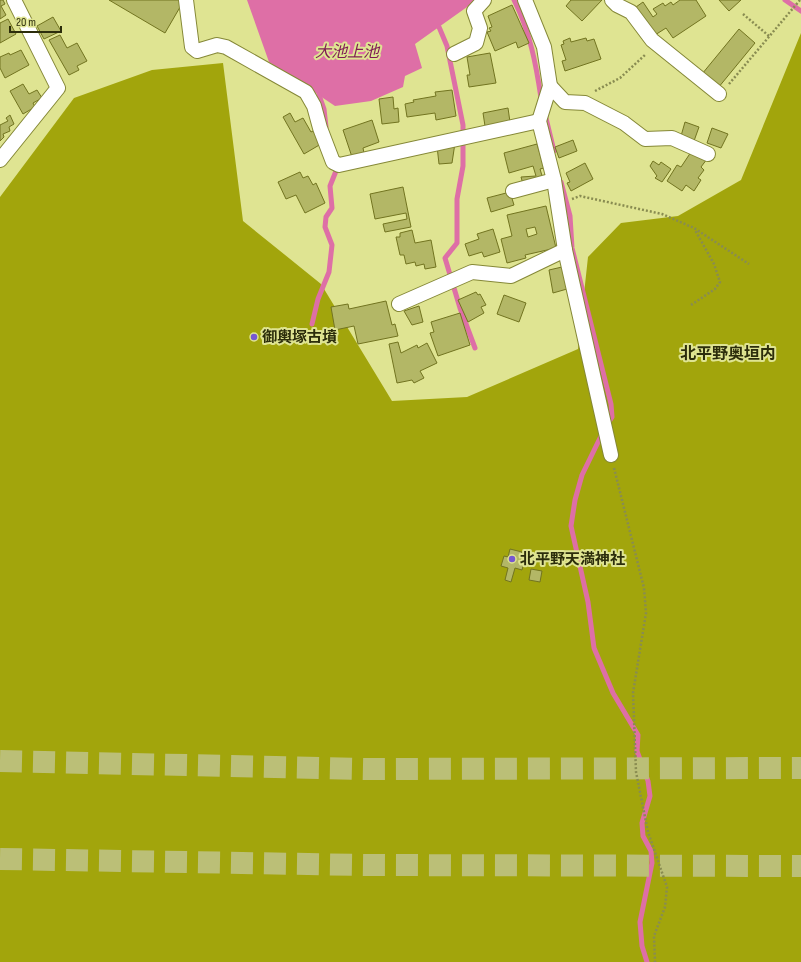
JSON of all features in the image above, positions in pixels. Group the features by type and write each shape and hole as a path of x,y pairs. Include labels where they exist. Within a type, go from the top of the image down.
{"street":[{"path":"0,160 58,88 14,0"},
{"path":"186,0 192,47 197,52 217,45 226,47 306,92 314,106 332,162 339,165 538,121"},
{"path":"454,54 476,43 480,28 474,11 484,0"},
{"path":"525,0 544,47 550,86 538,121 554,180 565,250 610,455"},
{"path":"612,0 617,6 631,12 652,40 720,94"},
{"path":"550,86 565,102 585,103 624,123 644,139 672,138 708,154"},
{"path":"513,191 554,180"},
{"path":"399,304 472,272 511,276 565,250"}],"path":[{"path":"720,94 800,0"},
{"path":"743,14 769,36"},
{"path":"594,91 620,78 657,43"},
{"path":"558,204 580,196 624,207 647,210 662,214 694,228 749,264"},
{"path":"691,305 715,289 720,282 714,264 694,228"},
{"path":"610,455 644,588 646,613 633,693 636,772 648,832 667,886 665,907 654,936 655,962"}],"shaded area":[{"path":"801,33 801,962 0,962 0,197 74,98 152,70 223,63 243,221 321,284 392,401 467,397 578,349 588,257 621,223 678,216 741,180"}],"water":[{"name":"大池上池","path":"247,0 474,0 467,7 415,44 422,68 405,76 403,87 371,101 335,106 269,62"}],"building":[{"path":"0,0 3,0 5,4 1,6 6,15 0,19"},
{"path":"109,0 181,0 183,2 165,33"},
{"path":"571,0 602,0 582,21 566,6"},
{"path":"680,0 696,0 706,16 673,38 666,28 655,35 636,7 643,2 653,17 657,14 653,9 663,3 665,6 671,2 673,5"},
{"path":"719,0 741,0 729,11"},
{"path":"512,5 529,43 518,48 516,42 495,51 487,32 491,31 489,28 492,27 488,16"},
{"path":"53,17 61,31 44,39 37,26"},
{"path":"8,19 16,34 0,43 0,23"},
{"path":"739,29 755,43 718,88 702,74"},
{"path":"60,35 67,48 77,43 87,61 77,66 79,70 69,75 49,40"},
{"path":"570,38 571,42 586,38 587,41 594,39 601,59 565,71 562,61 566,60 561,45 564,44 563,41"},
{"path":"21,50 29,65 5,78 0,68 0,57 9,53 10,55"},
{"path":"490,53 496,83 469,87 467,75 470,75 467,57"},
{"path":"23,84 29,94 37,90 42,98 33,103 35,107 23,114 10,91"},
{"path":"452,90 456,116 436,120 435,113 407,117 405,104 414,102 413,100 436,96 435,92"},
{"path":"393,97 394,109 398,108 399,122 382,124 379,99"},
{"path":"508,108 510,122 485,126 483,113"},
{"path":"290,113 295,122 303,118 311,132 313,131 321,144 304,154 283,117"},
{"path":"10,115 14,124 9,127 10,131 3,134 4,137 0,141 0,125 8,121 6,118"},
{"path":"372,120 379,142 363,148 364,153 352,157 343,130"},
{"path":"685,122 699,127 694,141 681,136"},
{"path":"712,128 728,134 721,148 707,143"},
{"path":"573,140 577,151 559,158 555,147"},
{"path":"455,143 452,163 439,164 437,146"},
{"path":"537,144 544,168 540,169 543,179 523,184 521,177 536,176 533,166 509,173 504,153"},
{"path":"693,149 707,159 701,167 704,170 698,178 701,180 694,191 686,185 682,191 667,181 677,165 681,167"},
{"path":"653,161 659,165 661,162 671,169 662,182 655,178 657,176 650,166"},
{"path":"585,163 593,179 571,191 567,183 570,182 566,173"},
{"path":"300,172 303,178 308,176 313,185 316,183 325,203 305,213 296,195 286,199 278,182"},
{"path":"403,187 411,227 385,232 383,224 407,219 406,213 375,219 370,194"},
{"path":"510,192 514,205 491,212 487,198"},
{"path":"546,206 556,248 525,255 526,258 507,263 501,239 512,236 507,215","holes":["535,227 537,234 528,237 526,229"]},
{"path":"493,229 500,252 484,257 482,252 469,256 465,244 479,239 477,234"},
{"path":"412,230 415,243 431,240 436,267 425,269 424,264 416,266 415,262 406,264 404,255 400,255 396,237 400,237 400,233"},
{"path":"562,267 567,289 553,293 549,270"},
{"path":"476,292 478,295 480,294 486,305 481,307 484,313 468,322 458,300"},
{"path":"504,295 526,303 519,322 497,314"},
{"path":"386,301 392,325 395,324 398,336 358,344 354,326 335,330 331,307 348,304 349,309"},
{"path":"419,306 423,322 412,325 404,311"},
{"path":"460,313 470,345 438,356 430,333 434,332 431,322"},
{"path":"398,342 401,353 417,345 418,348 427,343 437,363 420,371 424,378 414,383 412,380 397,383 389,344"},
{"path":"510,549 522,552 520,561 524,562 522,570 515,568 511,582 505,580 508,568 501,566 504,556 508,557"},
{"path":"531,569 542,571 540,582 529,580"}],"waterway":[{"path":"514,0 520,12 532,48 541,98"},
{"path":"785,0 801,11"},
{"path":"439,27 447,46 463,125 463,166 457,199 457,243 445,258 460,308 475,348"},
{"path":"319,95 324,109 326,127"},
{"path":"545,114 554,151"},
{"path":"312,324 318,299 329,272 332,245 325,227 326,217 332,208 330,186 337,165"},
{"path":"561,182 570,216 572,248 611,404 612,417 607,425"},
{"path":"603,432 582,475 575,500 571,526 588,602 594,648 613,693 638,735 637,751 648,781 650,796 642,823 643,836 651,851 652,863 640,922 642,946 647,962"}],"tunnel":[{"path":"0,761 364,769 801,768"},
{"path":"0,859 366,865 801,866"}],"place":[{"name":"御輿塚古墳","path":"254,337"},
{"name":"北平野天満神社","path":"512,559"}],"district":[{"name":"北平野奥垣内","path":"728,354"}]}
